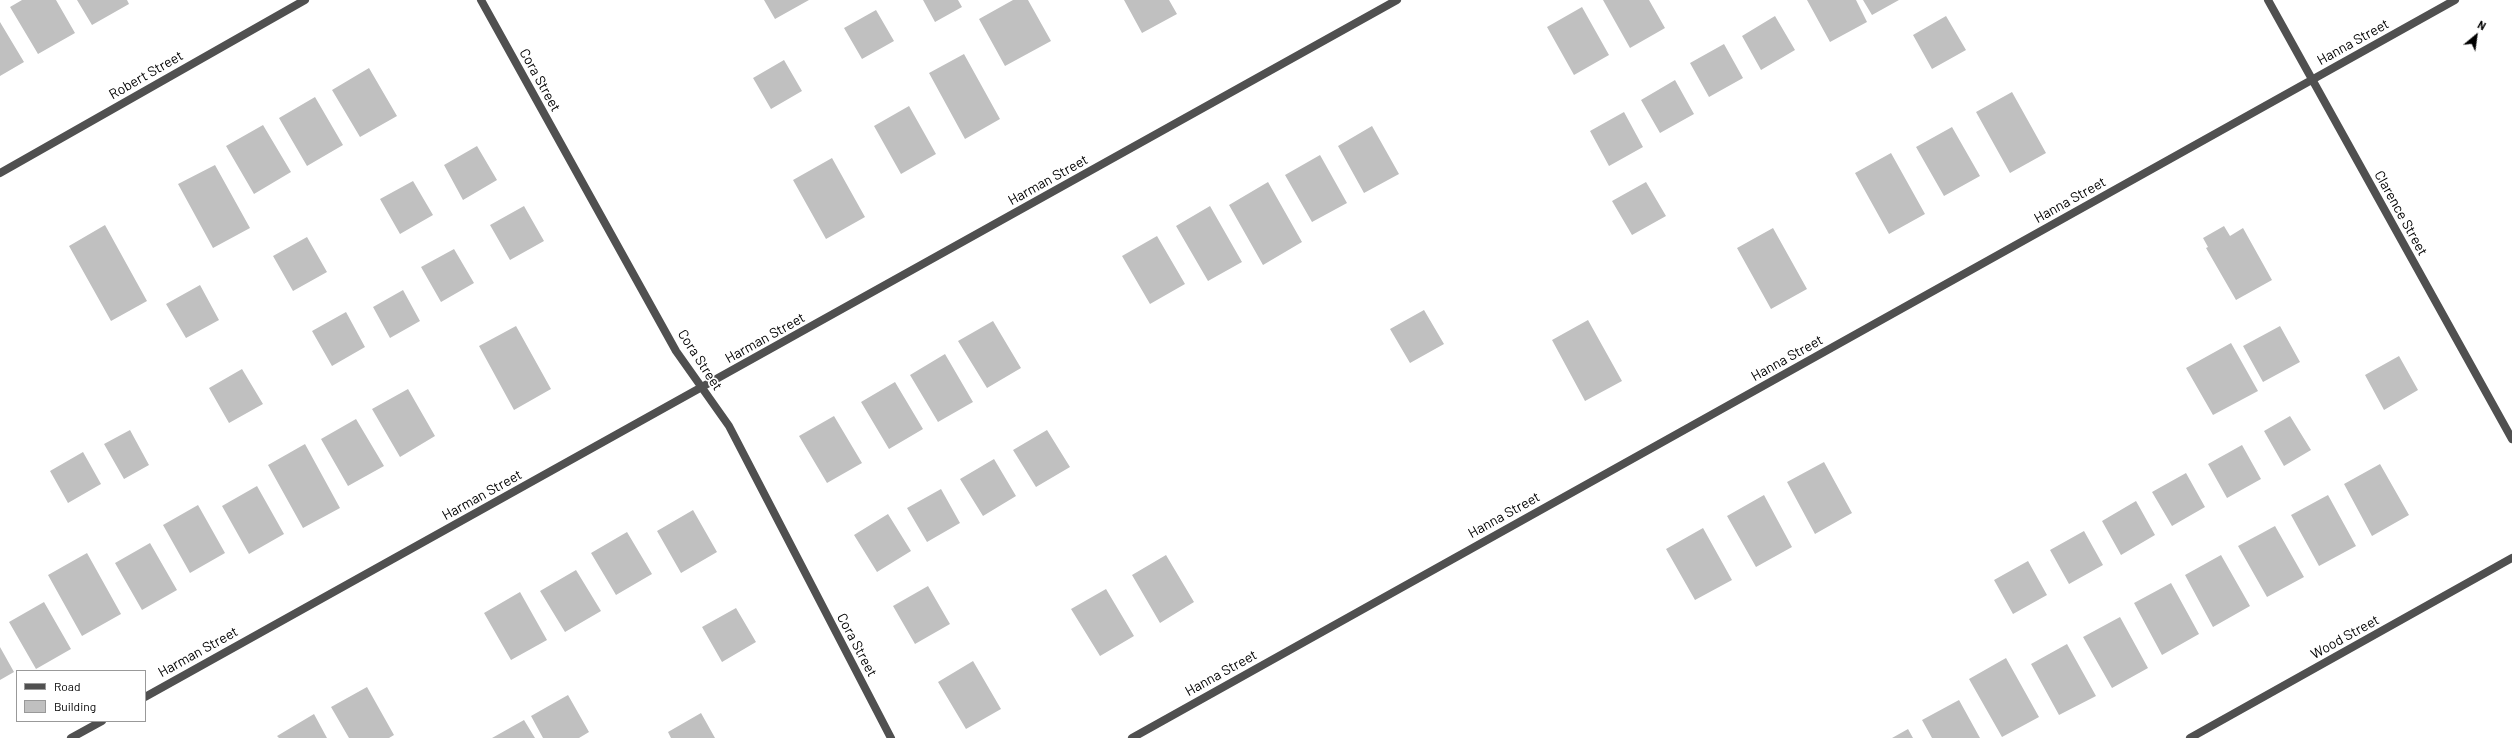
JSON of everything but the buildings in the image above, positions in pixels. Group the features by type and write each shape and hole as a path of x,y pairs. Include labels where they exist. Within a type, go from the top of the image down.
{"street":[{"name":"Robert Street","path":"0,173 305,0"},
{"name":"Cora Street","path":"481,0 676,351 729,426 891,738"},
{"name":"Harman Street","path":"146,696 1397,0"},
{"name":"Clarence Street","path":"2268,0 2512,439"},
{"name":"Hanna Street","path":"1132,738 2455,0"},
{"name":"Wood Street","path":"2190,738 2512,558"},
{"path":"71,738 100,722"}]}
